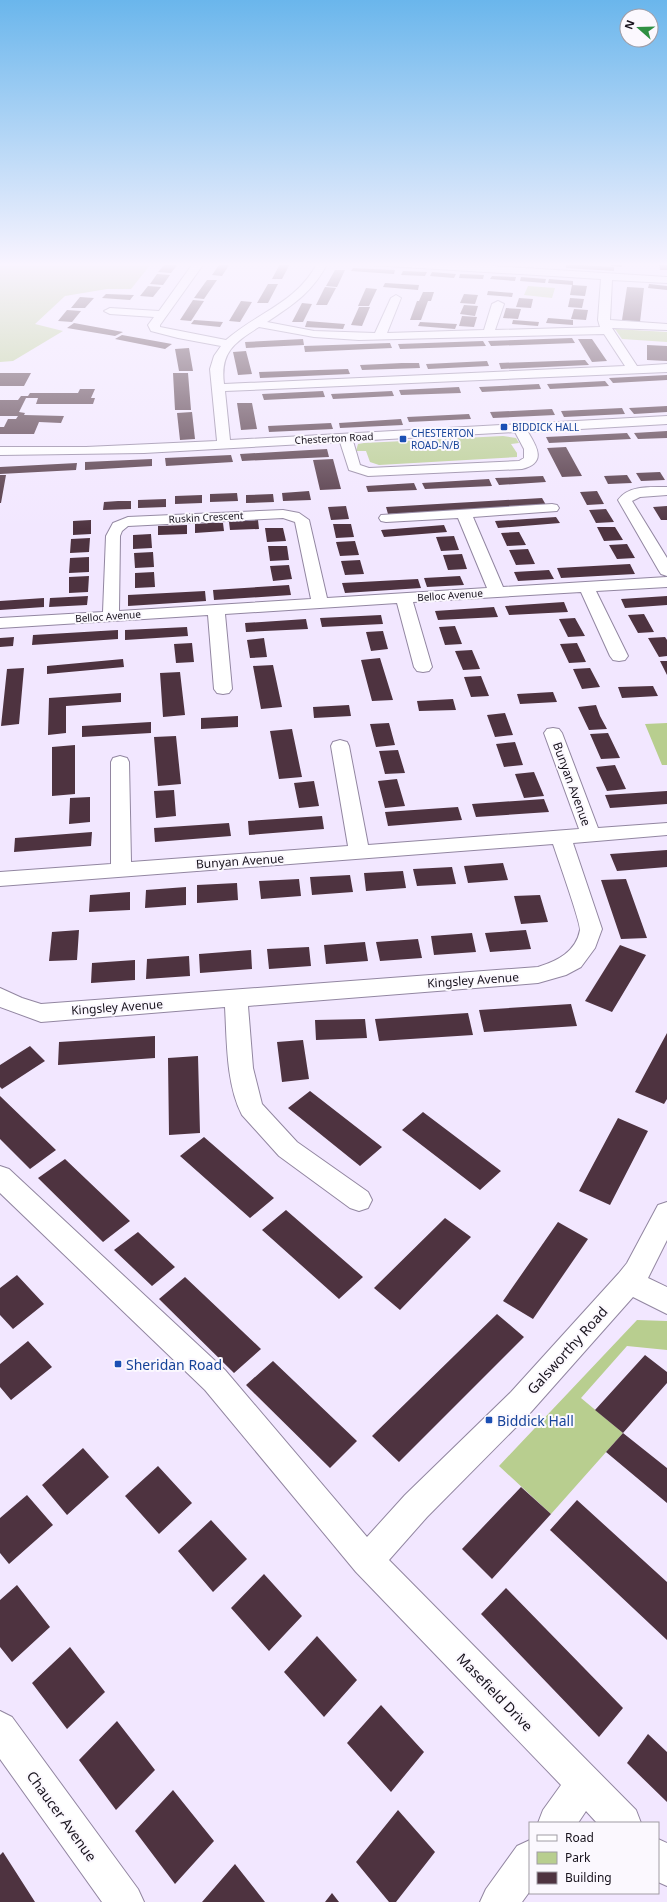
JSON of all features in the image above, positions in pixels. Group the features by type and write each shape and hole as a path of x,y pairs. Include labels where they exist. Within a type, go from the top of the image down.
{"street":[{"path":"224,351 220,356 216,369 224,444"},
{"path":"621,351 634,370"},
{"path":"218,388 667,368"},
{"name":"Chesterton Road","path":"0,451 86,451 667,420"},
{"path":"345,438 354,467 368,472 522,465 528,463 532,458 532,453 519,428"},
{"path":"667,491 635,493 628,496 625,500 667,571"},
{"path":"386,518 552,508"},
{"name":"Ruskin Crescent","path":"111,616 113,536 115,529 120,524 128,521 270,514 294,516 302,520 320,603"},
{"name":"Belloc Avenue","path":"464,514 497,592"},
{"name":"Belloc Avenue","path":"0,623 667,582"},
{"path":"586,586 620,656"},
{"name":"Belloc Avenue","path":"404,598 423,667"},
{"path":"216,610 223,689"},
{"name":"Bunyan Avenue","path":"553,732 591,835"},
{"path":"340,746 359,852"},
{"path":"120,762 121,870"},
{"name":"Bunyan Avenue","path":"0,880 667,829"},
{"name":"Kingsley Avenue","path":"0,996 14,1004 41,1013 538,975 558,969 573,961 584,948 591,930 561,837"},
{"path":"236,998 240,1068 252,1108 288,1149 359,1200"},
{"path":"0,1177 215,1380 367,1561"},
{"name":"Galsworthy Road","path":"367,1561 416,1506 521,1402 637,1272 667,1213"},
{"path":"628,1282 667,1301"},
{"name":"Masefield Drive","path":"367,1561 622,1822"},
{"name":"Chaucer Avenue","path":"0,1729 125,1902"},
{"path":"557,1822 584,1784"},
{"path":"659,1859 667,1867"},
{"path":"499,1902 529,1860"}],"green space":[{"path":"0,351 30,351 13,361 0,362"},
{"path":"503,436 516,438 519,443 511,444 517,453 517,457 379,465 370,462 366,451 356,451 358,444 364,443"},
{"path":"667,723 667,765 662,765 645,724"},
{"path":"637,1320 667,1321 667,1350 627,1346 581,1398 623,1433 551,1514 499,1466"}],"building":[{"path":"175,351 189,351 193,371 179,371"},
{"path":"246,351 252,374 238,375 233,352"},
{"path":"305,351 332,351 305,352"},
{"path":"585,351 600,351 607,361 592,362"},
{"path":"647,351 667,351 667,361 647,360"},
{"path":"585,360 589,365 501,369 499,363"},
{"path":"487,361 489,366 428,369 426,364"},
{"path":"419,363 420,368 362,370 360,365"},
{"path":"348,369 350,374 260,378 259,372"},
{"path":"0,373 31,373 24,386 0,386"},
{"path":"173,373 188,373 191,410 175,410"},
{"path":"667,375 667,380 613,383 609,378"},
{"path":"605,381 609,386 550,389 547,384"},
{"path":"539,384 541,389 482,392 479,387"},
{"path":"459,387 461,393 401,395 399,390"},
{"path":"80,389 95,389 91,398 95,398 93,404 36,404 38,398 26,398 19,412 25,413 24,415 64,416 61,423 39,422 34,434 0,434 0,427 4,427 8,419 16,419 18,416 0,416 0,400 18,400 21,396 28,396 30,393 78,393"},
{"path":"323,391 325,397 264,400 262,394"},
{"path":"392,391 394,396 333,399 331,394"},
{"path":"237,403 252,403 257,429 241,430"},
{"path":"667,406 667,412 634,414 629,408"},
{"path":"622,408 625,414 564,417 561,411"},
{"path":"552,409 555,415 493,418 490,412"},
{"path":"192,412 195,439 180,440 177,413"},
{"path":"469,414 471,419 409,422 407,417"},
{"path":"401,419 403,425 340,428 339,423"},
{"path":"331,423 333,429 269,432 268,426"},
{"path":"667,431 667,438 638,439 634,433"},
{"path":"627,433 631,439 549,443 546,437"},
{"path":"566,447 582,476 562,477 547,448"},
{"path":"327,449 329,457 242,461 240,454"},
{"path":"231,455 233,462 166,466 165,458"},
{"path":"152,459 152,466 85,470 85,462"},
{"path":"333,459 341,489 320,490 313,460"},
{"path":"77,463 76,470 0,474 0,467"},
{"path":"660,472 665,480 641,481 636,473"},
{"path":"0,475 6,475 1,503 0,503"},
{"path":"627,475 632,483 608,484 604,476"},
{"path":"543,476 546,482 499,485 495,478"},
{"path":"489,479 492,486 425,489 422,483"},
{"path":"414,483 417,490 368,492 366,486"},
{"path":"309,491 311,500 283,501 282,493"},
{"path":"597,491 604,504 587,505 580,492"},
{"path":"237,493 238,501 210,502 210,494"},
{"path":"273,494 274,502 246,503 246,495"},
{"path":"202,495 202,503 175,504 175,496"},
{"path":"542,498 546,505 388,514 386,507"},
{"path":"166,499 166,507 138,508 138,500"},
{"path":"131,501 131,509 103,510 104,502"},
{"path":"346,506 349,519 331,520 328,507"},
{"path":"667,506 667,520 661,520 653,507"},
{"path":"606,509 614,522 596,523 589,510"},
{"path":"556,517 560,523 498,528 495,521"},
{"path":"91,520 91,534 73,535 73,521"},
{"path":"258,520 259,529 230,530 229,522"},
{"path":"223,523 224,531 195,533 195,524"},
{"path":"333,524 351,524 354,537 336,538"},
{"path":"187,525 187,534 158,535 158,526"},
{"path":"444,525 447,532 384,537 381,530"},
{"path":"597,527 615,527 623,540 604,541"},
{"path":"265,528 283,528 286,541 267,542"},
{"path":"519,532 526,545 507,546 501,533"},
{"path":"151,534 152,548 133,549 133,535"},
{"path":"454,536 459,550 441,551 436,537"},
{"path":"90,538 89,552 70,553 71,539"},
{"path":"355,541 359,555 340,556 336,542"},
{"path":"627,544 635,558 617,559 609,545"},
{"path":"268,546 287,546 289,560 270,561"},
{"path":"528,549 535,564 516,565 509,550"},
{"path":"153,552 154,567 135,568 134,553"},
{"path":"462,554 467,569 448,570 443,555"},
{"path":"89,557 89,572 69,573 70,558"},
{"path":"360,560 364,574 345,575 341,561"},
{"path":"630,564 635,574 561,578 557,568"},
{"path":"289,565 292,579 273,581 270,566"},
{"path":"549,570 554,579 518,581 514,572"},
{"path":"154,572 155,587 135,588 135,573"},
{"path":"89,576 88,592 69,593 69,577"},
{"path":"460,576 464,585 427,587 424,578"},
{"path":"418,579 421,588 345,593 342,583"},
{"path":"289,585 291,595 214,600 213,590"},
{"path":"205,591 206,601 128,606 128,595"},
{"path":"88,596 87,605 49,607 50,598"},
{"path":"667,596 667,605 625,608 621,599"},
{"path":"44,598 44,607 0,610 0,601"},
{"path":"564,602 568,612 509,615 505,606"},
{"path":"494,607 498,617 438,620 435,611"},
{"path":"644,614 654,632 638,633 628,615"},
{"path":"381,615 383,624 322,627 320,618"},
{"path":"575,618 585,636 568,637 559,619"},
{"path":"306,619 308,629 246,632 245,623"},
{"path":"455,626 462,644 445,645 439,627"},
{"path":"187,627 188,636 125,640 125,630"},
{"path":"118,630 118,639 32,645 33,635"},
{"path":"383,631 388,649 371,651 366,632"},
{"path":"14,637 13,646 0,647 0,638"},
{"path":"665,637 667,640 667,656 659,657 648,638"},
{"path":"264,638 267,657 250,658 247,640"},
{"path":"192,643 194,662 176,663 174,644"},
{"path":"577,643 586,662 569,663 560,644"},
{"path":"472,650 480,669 463,670 455,651"},
{"path":"380,658 393,700 372,701 361,660"},
{"path":"123,659 124,667 47,674 47,666"},
{"path":"660,661 667,661 667,675"},
{"path":"273,665 282,707 261,709 253,666"},
{"path":"24,668 19,724 1,726 7,669"},
{"path":"590,668 600,687 582,689 573,669"},
{"path":"180,672 185,715 163,717 160,673"},
{"path":"481,676 489,696 471,697 464,677"},
{"path":"653,686 658,696 622,698 618,687"},
{"path":"553,692 557,702 520,704 517,694"},
{"path":"121,693 121,702 66,706 66,733 48,735 49,698"},
{"path":"453,699 456,710 419,711 417,701"},
{"path":"349,705 351,716 314,718 313,707"},
{"path":"596,705 607,729 589,730 578,707"},
{"path":"505,713 513,735 495,737 487,715"},
{"path":"238,716 238,727 201,729 201,718"},
{"path":"151,722 151,733 82,737 82,726"},
{"path":"389,723 395,745 376,747 370,724"},
{"path":"292,729 302,777 279,779 270,731"},
{"path":"608,733 620,758 601,759 590,734"},
{"path":"176,736 181,784 158,786 154,737"},
{"path":"515,742 523,765 504,767 496,744"},
{"path":"75,745 75,794 52,796 52,747"},
{"path":"398,750 405,773 385,774 379,751"},
{"path":"615,765 626,789 607,791 596,767"},
{"path":"534,772 544,796 524,798 515,774"},
{"path":"397,779 405,806 385,808 378,781"},
{"path":"314,781 319,806 299,808 294,783"},
{"path":"174,790 176,816 156,818 154,791"},
{"path":"667,791 667,804 610,808 605,795"},
{"path":"90,797 90,822 69,824 70,798"},
{"path":"544,799 549,812 476,817 472,804"},
{"path":"458,807 462,820 388,826 385,812"},
{"path":"322,816 324,829 249,835 248,821"},
{"path":"229,823 231,836 155,842 154,828"},
{"path":"92,832 91,846 14,852 15,838"},
{"path":"667,850 667,867 617,871 610,854"},
{"path":"503,863 508,880 468,883 464,866"},
{"path":"452,867 456,884 417,886 413,869"},
{"path":"403,871 406,888 366,891 364,873"},
{"path":"350,875 353,892 312,895 310,877"},
{"path":"299,879 301,896 261,899 259,881"},
{"path":"626,879 647,938 621,939 601,880"},
{"path":"237,883 238,900 197,903 197,885"},
{"path":"186,887 186,905 145,908 146,890"},
{"path":"130,892 130,910 89,912 90,895"},
{"path":"540,895 548,922 521,924 514,896"},
{"path":"79,930 77,960 49,961 52,932"},
{"path":"526,930 531,949 490,952 485,933"},
{"path":"472,933 476,952 434,955 431,936"},
{"path":"418,939 422,958 380,961 376,942"},
{"path":"365,942 368,961 326,964 324,945"},
{"path":"620,945 646,955 612,1012 585,1001"},
{"path":"309,947 311,966 269,969 267,949"},
{"path":"251,950 252,969 200,973 199,954"},
{"path":"189,956 190,976 146,979 147,959"},
{"path":"135,960 135,980 91,983 92,963"},
{"path":"571,1004 577,1026 484,1032 479,1010"},
{"path":"468,1013 473,1035 379,1041 375,1019"},
{"path":"365,1019 367,1038 316,1040 315,1020"},
{"path":"667,1033 667,1099 664,1104 635,1092"},
{"path":"155,1036 155,1058 58,1065 59,1042"},
{"path":"303,1040 309,1079 282,1082 277,1042"},
{"path":"30,1046 45,1061 2,1089 0,1087 0,1065"},
{"path":"198,1056 200,1133 169,1135 168,1058"},
{"path":"310,1091 382,1147 360,1166 288,1108"},
{"path":"0,1096 56,1150 30,1169 0,1139"},
{"path":"423,1112 501,1171 480,1190 402,1130"},
{"path":"618,1118 648,1131 610,1205 579,1191"},
{"path":"204,1137 274,1198 250,1218 180,1156"},
{"path":"65,1159 130,1221 103,1242 38,1178"},
{"path":"286,1210 363,1277 339,1299 262,1230"},
{"path":"445,1218 471,1237 400,1310 374,1288"},
{"path":"558,1222 588,1239 533,1319 503,1301"},
{"path":"138,1232 175,1267 152,1286 114,1250"},
{"path":"17,1275 44,1304 13,1329 0,1315 0,1288"},
{"path":"185,1277 261,1349 234,1373 159,1299"},
{"path":"497,1314 524,1337 399,1462 372,1436"},
{"path":"28,1341 52,1367 11,1400 0,1387 0,1364"},
{"path":"645,1355 667,1372 667,1383 623,1433 595,1410"},
{"path":"273,1361 357,1441 330,1468 246,1385"},
{"path":"623,1433 667,1468 667,1503 606,1452"},
{"path":"83,1448 109,1477 67,1515 42,1485"},
{"path":"158,1466 192,1503 159,1534 125,1496"},
{"path":"521,1487 551,1514 492,1579 462,1549"},
{"path":"27,1495 53,1525 9,1564 0,1553 0,1518"},
{"path":"577,1500 667,1582 667,1640 550,1530"},
{"path":"211,1520 247,1559 213,1592 178,1551"},
{"path":"264,1574 302,1616 269,1651 231,1608"},
{"path":"17,1585 50,1627 12,1662 0,1647 0,1600"},
{"path":"506,1588 623,1708 599,1737 481,1614"},
{"path":"317,1636 357,1680 324,1717 284,1672"},
{"path":"70,1647 105,1692 67,1729 32,1683"},
{"path":"381,1705 424,1752 391,1792 347,1743"},
{"path":"117,1721 155,1770 116,1810 79,1760"},
{"path":"648,1734 667,1752 667,1802 627,1763"},
{"path":"173,1790 214,1841 175,1884 135,1831"},
{"path":"398,1810 435,1852 396,1902 389,1902 356,1862"},
{"path":"3,1852 35,1902 0,1902 0,1855"},
{"path":"235,1864 265,1902 202,1902"},
{"path":"332,1893 339,1902 325,1902"}],"place":[{"name":"BIDDICK HALL","path":"504,427"},
{"name":"CHESTERTON ROAD-N/B","path":"403,439"},
{"name":"Sheridan Road","path":"118,1364"},
{"name":"Biddick Hall","path":"489,1420"}]}
